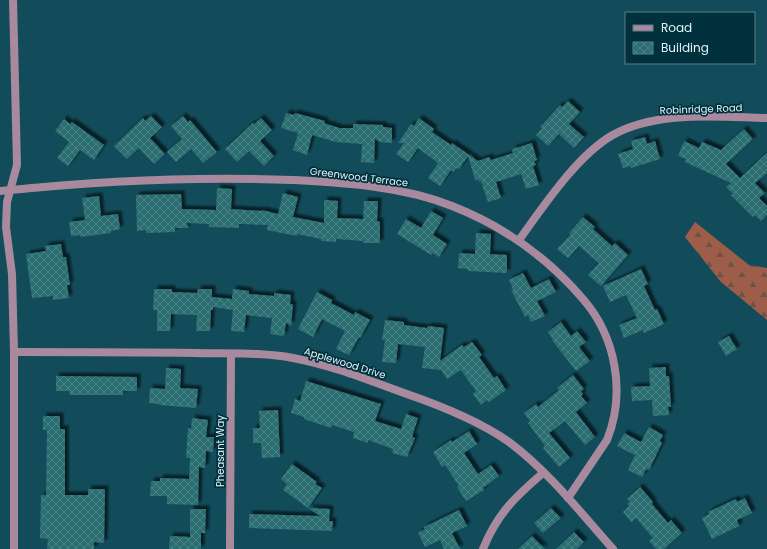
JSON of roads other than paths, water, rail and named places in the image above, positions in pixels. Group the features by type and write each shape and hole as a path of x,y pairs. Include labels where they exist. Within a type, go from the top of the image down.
{"street":[{"path":"13,0 17,165 14,179 9,190 6,227 12,274 14,352 14,549"},
{"name":"Robinridge Road","path":"519,240 561,184 583,160 601,143 620,132 639,124 668,119 702,117 767,118"},
{"name":"Greenwood Terrace","path":"0,191 166,179 224,178 349,184 403,192 435,200 466,211 484,220 519,240 547,262 574,289 587,304 603,330 612,352 616,375 616,399 615,411 610,430 606,440 568,498"},
{"name":"Applewood Drive","path":"14,352 231,354 272,356 298,359 336,370 417,397 487,428 508,442 544,473 613,549"},
{"name":"Pheasant Way","path":"230,549 231,354"},
{"path":"483,549 497,520 505,509 544,473"}]}
